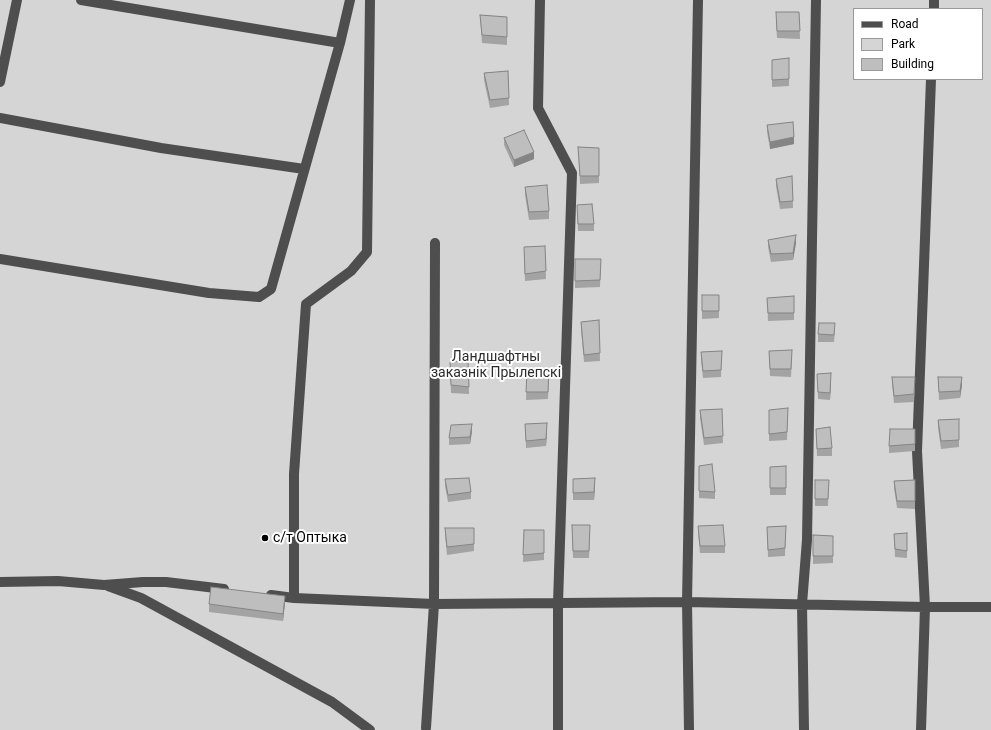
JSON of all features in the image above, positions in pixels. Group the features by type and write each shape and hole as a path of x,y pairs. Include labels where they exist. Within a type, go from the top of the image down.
{"street":[{"path":"0,82 17,0"},
{"path":"81,0 340,43"},
{"path":"0,259 209,293 259,297 271,289 340,43 350,0"},
{"path":"294,598 294,474 306,304 351,271 367,252 370,0"},
{"path":"540,0 538,108 572,173 558,603 558,730"},
{"path":"689,730 687,602 698,0"},
{"path":"804,730 802,604 808,532 816,0"},
{"path":"921,730 925,608 918,451 931,80"},
{"path":"0,118 161,148 304,170"},
{"path":"426,728 434,604 435,243"},
{"path":"0,582 58,581 104,585 166,582 234,590"},
{"path":"104,585 140,598 326,699 370,730"},
{"path":"264,594 294,598 434,604 687,602 925,608 991,607"}],"green space":[{"name":"Ландшафтны заказнік Прылепскі","path":"0,0 991,0 991,730 0,730"}],"building":[{"path":"776,12 799,12 800,31 777,31"},
{"path":"480,15 507,17 507,37 482,35"},
{"path":"789,58 789,79 772,80 772,60"},
{"path":"508,71 509,98 490,100 484,73"},
{"path":"793,122 794,137 770,142 767,125"},
{"path":"524,130 534,152 514,160 504,138"},
{"path":"578,147 599,148 599,176 580,176"},
{"path":"792,176 793,201 780,202 776,179"},
{"path":"547,185 549,211 529,212 525,187"},
{"path":"592,204 594,224 578,224 577,205"},
{"path":"796,235 793,253 771,254 768,240"},
{"path":"545,246 546,271 525,274 524,247"},
{"path":"575,259 601,259 600,280 575,281"},
{"path":"702,295 719,295 719,311 702,311"},
{"path":"794,296 794,313 768,313 767,298"},
{"path":"599,320 600,353 584,355 581,322"},
{"path":"819,323 835,323 834,335 818,334"},
{"path":"792,350 791,369 770,369 769,351"},
{"path":"722,351 721,370 703,371 701,352"},
{"path":"468,361 469,387 451,385 450,362"},
{"path":"549,368 548,392 526,392 527,371"},
{"path":"831,373 830,393 818,392 817,374"},
{"path":"892,377 915,377 914,394 894,396"},
{"path":"938,377 962,377 960,391 939,392"},
{"path":"788,408 787,432 769,434 769,410"},
{"path":"722,409 723,436 704,438 700,410"},
{"path":"959,419 959,440 941,441 938,420"},
{"path":"547,423 546,439 526,441 525,424"},
{"path":"472,424 470,437 449,438 451,425"},
{"path":"830,427 832,448 817,449 816,429"},
{"path":"890,429 915,429 915,444 889,446"},
{"path":"712,464 715,492 699,491 699,466"},
{"path":"786,466 786,488 770,488 770,467"},
{"path":"469,478 471,492 448,495 445,479"},
{"path":"595,478 594,492 573,493 573,479"},
{"path":"815,480 829,480 828,499 815,499"},
{"path":"915,480 915,501 897,501 894,481"},
{"path":"572,525 590,525 589,551 573,551"},
{"path":"723,525 725,546 700,546 698,526"},
{"path":"786,526 785,548 768,550 767,527"},
{"path":"445,528 474,528 474,544 447,547"},
{"path":"524,530 544,530 544,553 523,555"},
{"path":"907,533 907,551 895,549 894,534"},
{"path":"813,535 833,536 833,556 813,556"},
{"path":"211,587 285,596 283,614 209,604"}],"place":[{"name":"с/т Оптыка","path":"265,538"}]}
